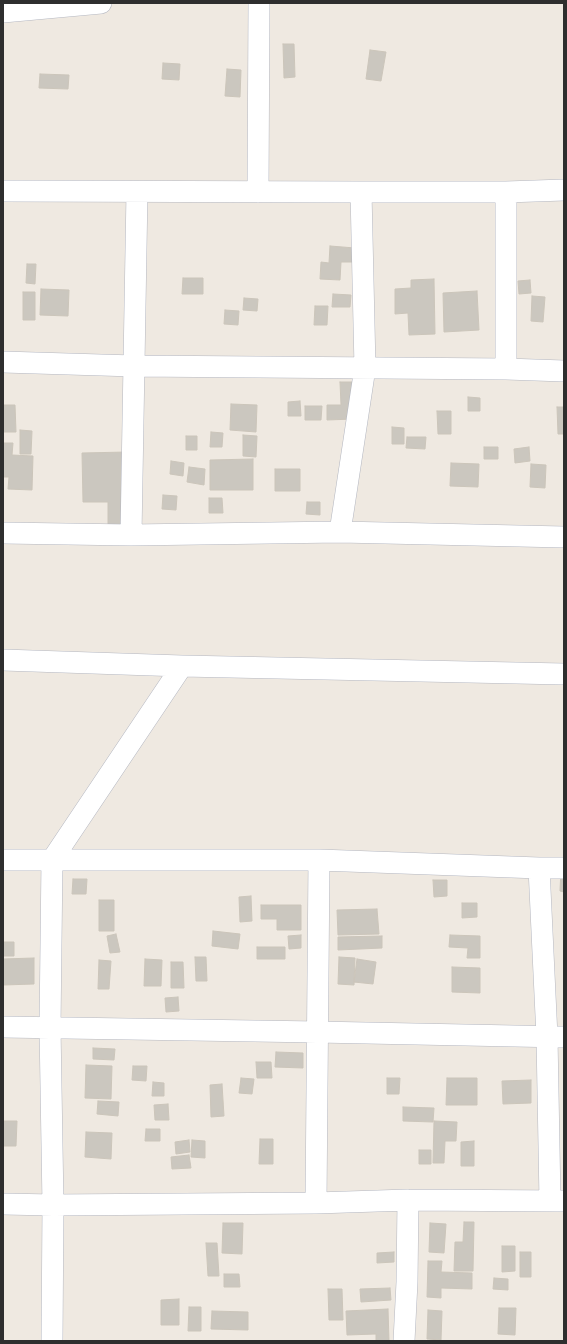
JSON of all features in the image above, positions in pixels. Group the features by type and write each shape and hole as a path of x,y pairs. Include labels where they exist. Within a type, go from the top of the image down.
{"street":[{"path":"3,12 101,3"},
{"path":"258,192 259,3"},
{"path":"3,191 506,192 564,190"},
{"path":"132,535 137,192"},
{"path":"340,532 365,368 361,192"},
{"path":"506,192 506,369"},
{"path":"3,362 134,366 506,369 564,371"},
{"path":"3,533 132,535 340,532 564,537"},
{"path":"3,660 182,666 564,674"},
{"path":"52,1341 53,1205 50,1027 52,860 182,666"},
{"path":"3,860 318,860 564,868"},
{"path":"316,1203 318,860"},
{"path":"3,1204 316,1203 408,1200 557,1201 555,1037 539,868"},
{"path":"3,1027 555,1037"},
{"path":"404,1341 407,1282 408,1200"}],"building":[{"path":"283,44 294,44 295,77 284,78"},
{"path":"370,50 386,52 381,81 366,79"},
{"path":"163,63 180,64 179,80 162,79"},
{"path":"227,69 241,70 240,97 225,96"},
{"path":"40,74 69,75 68,89 39,88"},
{"path":"330,246 355,248 354,262 341,262 340,280 320,279 321,262 329,263"},
{"path":"27,264 36,264 35,284 26,283"},
{"path":"183,278 203,278 203,294 182,294"},
{"path":"434,279 435,334 409,335 408,313 395,314 395,289 411,288 411,280"},
{"path":"530,280 531,293 519,294 518,281"},
{"path":"41,289 69,290 68,316 40,315"},
{"path":"477,291 479,330 444,332 443,293"},
{"path":"23,292 35,292 35,320 23,320"},
{"path":"333,294 351,295 350,307 332,307"},
{"path":"532,296 545,297 543,322 531,321"},
{"path":"244,298 258,299 257,311 243,310"},
{"path":"315,306 328,306 327,325 314,325"},
{"path":"225,310 239,311 238,325 224,324"},
{"path":"340,382 353,382 354,419 327,420 327,405 341,405"},
{"path":"468,397 480,398 480,411 468,411"},
{"path":"300,401 301,416 288,416 288,402"},
{"path":"231,404 257,405 256,432 230,430"},
{"path":"3,405 15,405 16,432 3,432"},
{"path":"305,406 322,406 321,420 305,420"},
{"path":"557,407 564,407 564,434 558,434"},
{"path":"437,411 451,411 451,434 438,434"},
{"path":"392,427 404,428 404,444 392,444"},
{"path":"20,430 32,431 31,454 20,454"},
{"path":"211,432 223,433 222,447 210,447"},
{"path":"243,435 257,436 256,457 243,456"},
{"path":"186,436 197,436 197,450 186,450"},
{"path":"407,437 426,437 425,449 406,448"},
{"path":"3,443 13,443 12,455 33,456 32,490 8,489 9,477 3,477"},
{"path":"484,447 498,447 498,459 484,459"},
{"path":"529,447 530,461 515,463 514,449"},
{"path":"127,452 128,525 108,525 108,502 83,502 82,453"},
{"path":"253,459 253,490 210,490 210,460"},
{"path":"171,461 184,463 183,476 170,474"},
{"path":"451,463 479,464 478,487 450,486"},
{"path":"531,464 546,465 545,488 530,487"},
{"path":"189,467 205,469 204,485 187,482"},
{"path":"275,469 300,469 300,491 275,491"},
{"path":"163,495 177,496 176,510 162,509"},
{"path":"209,498 222,498 223,513 209,513"},
{"path":"307,502 320,502 320,515 306,514"},
{"path":"561,869 564,869 564,892 560,891"},
{"path":"73,879 87,879 86,894 72,894"},
{"path":"433,880 447,880 447,896 434,897"},
{"path":"251,896 252,921 240,922 239,897"},
{"path":"99,900 114,900 114,931 99,931"},
{"path":"462,903 477,903 477,917 462,918"},
{"path":"261,905 301,905 301,930 277,930 277,919 261,919"},
{"path":"377,909 379,934 338,935 337,910"},
{"path":"213,931 240,934 238,949 212,946"},
{"path":"116,934 120,952 110,953 107,936"},
{"path":"301,935 301,948 289,949 288,936"},
{"path":"450,935 480,936 480,958 467,958 468,948 449,947"},
{"path":"382,936 382,948 338,950 338,937"},
{"path":"3,942 14,942 14,956 3,956"},
{"path":"257,947 285,947 285,959 257,959"},
{"path":"195,957 206,957 207,981 196,981"},
{"path":"339,957 355,958 354,985 338,984"},
{"path":"34,958 34,984 3,985 3,959"},
{"path":"145,959 162,960 161,986 144,986"},
{"path":"357,959 376,962 373,984 354,982"},
{"path":"99,960 111,961 109,989 98,989"},
{"path":"171,962 183,962 184,988 171,988"},
{"path":"452,967 480,968 480,993 452,992"},
{"path":"178,997 179,1011 166,1012 165,998"},
{"path":"93,1048 115,1049 114,1060 93,1059"},
{"path":"276,1052 303,1053 303,1068 275,1067"},
{"path":"256,1062 271,1062 272,1078 257,1078"},
{"path":"86,1065 112,1066 111,1099 85,1098"},
{"path":"133,1066 147,1066 146,1081 132,1080"},
{"path":"241,1078 254,1079 252,1094 239,1093"},
{"path":"387,1078 400,1078 399,1094 387,1094"},
{"path":"447,1078 477,1078 477,1105 446,1105"},
{"path":"531,1080 531,1103 503,1104 502,1081"},
{"path":"153,1082 164,1083 164,1096 152,1096"},
{"path":"222,1084 224,1116 211,1117 210,1085"},
{"path":"98,1101 119,1102 118,1116 97,1114"},
{"path":"168,1104 169,1120 155,1120 154,1105"},
{"path":"403,1107 434,1108 433,1122 403,1121"},
{"path":"3,1121 17,1121 16,1146 3,1146"},
{"path":"434,1121 457,1122 456,1141 445,1141 444,1163 433,1163"},
{"path":"146,1129 160,1129 160,1141 145,1141"},
{"path":"86,1132 112,1133 111,1159 85,1157"},
{"path":"260,1139 273,1139 273,1164 259,1164"},
{"path":"189,1140 190,1152 176,1154 175,1142"},
{"path":"192,1140 205,1141 205,1158 191,1157"},
{"path":"474,1141 474,1166 461,1166 461,1142"},
{"path":"419,1150 431,1150 431,1164 419,1164"},
{"path":"189,1155 191,1168 172,1169 171,1157"},
{"path":"464,1222 474,1222 473,1271 454,1271 455,1242 463,1242"},
{"path":"223,1223 243,1223 242,1254 222,1253"},
{"path":"430,1223 446,1224 444,1253 429,1252"},
{"path":"206,1243 217,1243 219,1276 208,1276"},
{"path":"502,1246 515,1246 515,1271 502,1272"},
{"path":"394,1252 394,1262 377,1263 377,1253"},
{"path":"520,1252 531,1252 531,1277 520,1277"},
{"path":"428,1261 442,1261 441,1272 472,1273 472,1289 441,1288 441,1298 427,1297"},
{"path":"224,1274 239,1274 240,1287 224,1287"},
{"path":"494,1278 508,1279 508,1290 493,1289"},
{"path":"390,1288 391,1300 361,1302 360,1289"},
{"path":"328,1289 342,1289 343,1320 329,1320"},
{"path":"179,1299 179,1325 161,1325 161,1300"},
{"path":"189,1307 201,1307 201,1331 188,1331"},
{"path":"499,1308 516,1308 515,1335 498,1334"},
{"path":"388,1309 389,1341 376,1341 376,1334 347,1335 346,1311"},
{"path":"428,1310 442,1311 441,1340 427,1339"},
{"path":"212,1311 248,1312 248,1330 211,1329"}]}
